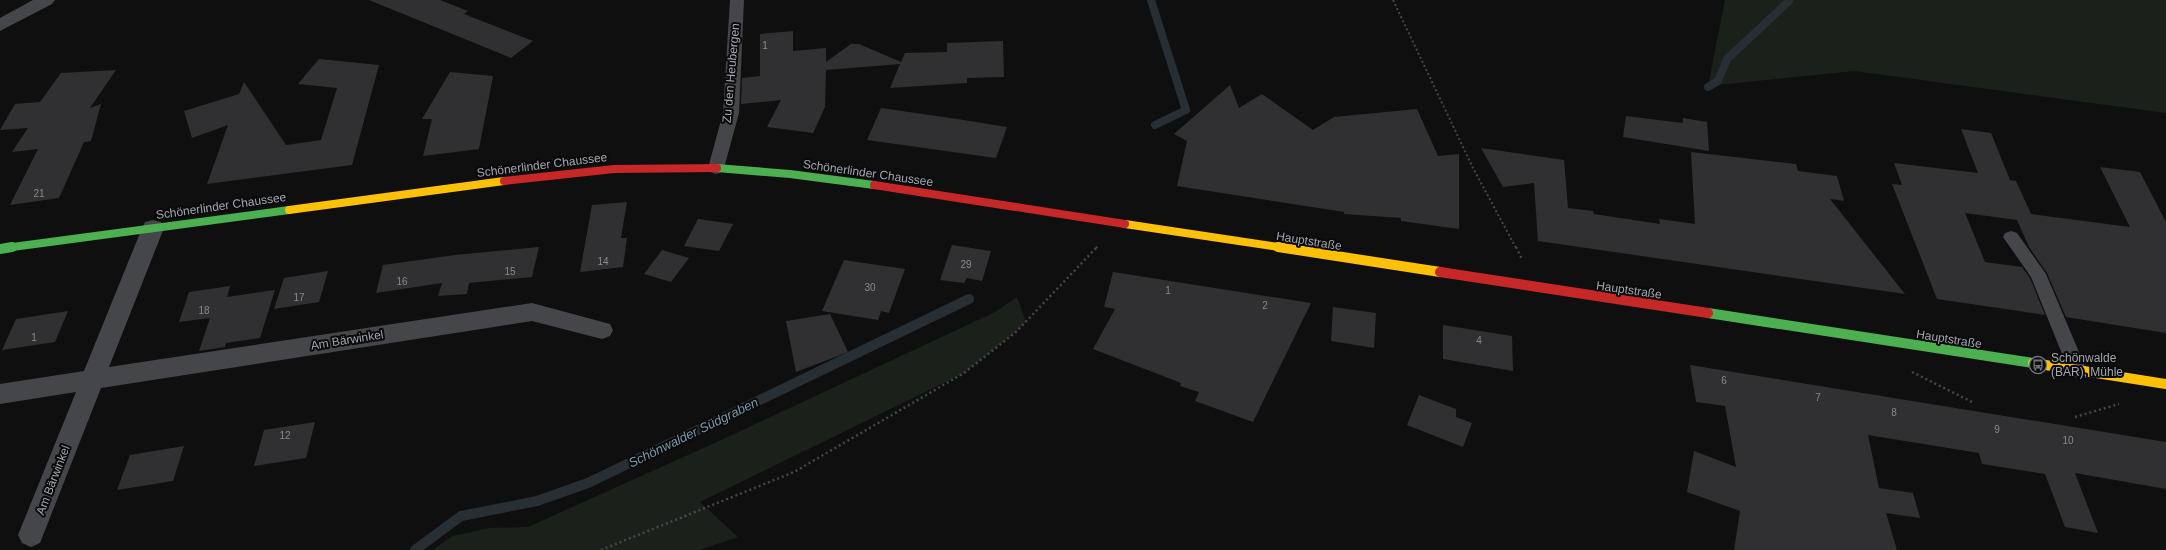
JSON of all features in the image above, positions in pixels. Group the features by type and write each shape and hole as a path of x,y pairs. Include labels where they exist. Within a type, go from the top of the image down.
{"main road":[{"name":"Schönerlinder Chaussee","path":"0,249 564,173 641,167 716,168 815,178 1088,219"},
{"name":"Hauptstraße","path":"1088,219 2166,384"}],"street":[{"path":"0,25 46,0"},
{"name":"Am Bärwinkel","path":"31,535 153,228"},
{"name":"Am Bärwinkel","path":"0,394 532,312 602,330"}],"lane":[{"name":"Zu den Heubergen","path":"716,168 731,113 737,0"},
{"path":"2011,236 2038,274 2078,371"}],"path":[{"path":"1393,0 1473,168 1522,258 1525,287"},
{"path":"601,550 794,472 964,372 1016,332 1086,260 1102,242 1108,222"},
{"path":"2075,416 2118,404 2125,405"}],"shaded area":[{"path":"1725,0 2166,0 2166,113 1854,71 1708,86"},
{"path":"1017,297 1026,322 1016,332 964,373 700,502 738,537 699,550 433,550 452,536 489,528 528,527 730,436 995,312"}],"building":[{"path":"369,0 440,0 468,11 464,14 533,41 511,58"},
{"path":"793,31 793,51 826,48 826,62 851,44 859,44 901,62 905,53 947,52 947,43 1003,41 1004,77 967,78 967,83 890,88 900,64 826,70 825,107 813,133 767,127 781,100 741,104 742,78 760,76 760,34"},
{"path":"319,59 379,65 352,165 207,184 228,125 192,138 184,111 239,94 244,82 286,145 321,140 337,88 298,84"},
{"path":"116,70 90,108 101,104 91,141 84,142 59,198 10,205 38,149 12,152 28,128 0,130 15,104 40,102 61,73"},
{"path":"450,72 493,76 479,149 423,156 432,119 422,119"},
{"path":"1230,85 1239,108 1262,94 1313,130 1334,117 1417,109 1438,156 1459,154 1459,229 1401,221 1401,218 1344,214 1344,212 1177,186 1187,141 1174,134"},
{"path":"881,108 1007,127 996,158 867,140"},
{"path":"1626,116 1683,123 1683,118 1707,122 1709,151 1623,137"},
{"path":"1961,129 1991,133 2010,180 2016,181 2031,214 2130,227 2100,167 2140,172 2166,222 2166,333 2066,317 2047,273 2029,247 2017,220 1965,213 1985,262 2022,267 2030,278 2045,315 1937,299 1892,184 1902,185 1894,163 1978,173"},
{"path":"1481,148 1564,160 1568,208 1593,211 1594,214 1660,224 1659,219 1695,224 1691,152 1796,164 1798,171 1837,176 1844,201 1830,199 1905,294 1538,241 1534,183 1503,187"},
{"path":"627,202 621,238 627,238 623,267 580,272 592,205"},
{"path":"698,219 733,224 719,251 684,246"},
{"path":"952,245 991,251 982,281 967,278 964,283 940,280"},
{"path":"539,247 532,277 469,283 467,294 438,296 442,283 376,293 383,265 455,255"},
{"path":"662,250 689,258 671,282 644,274"},
{"path":"844,260 905,269 889,313 881,311 878,320 822,311"},
{"path":"328,271 319,302 274,309 284,278"},
{"path":"1113,272 1311,303 1253,422 1195,401 1199,392 1180,386 1181,383 1093,349 1115,309 1104,307"},
{"path":"230,286 227,297 275,290 260,338 226,343 225,347 199,351 210,318 179,322 189,292"},
{"path":"1333,307 1376,313 1374,348 1331,341"},
{"path":"68,311 55,342 2,350 16,319"},
{"path":"830,314 848,352 796,372 786,321"},
{"path":"1443,325 1512,336 1513,371 1443,359"},
{"path":"1690,365 2166,442 2166,489 2075,473 2098,533 2065,527 2045,474 1982,464 1979,453 1868,435 1879,488 1913,493 1920,518 1886,513 1897,550 1734,550 1740,511 1687,492 1694,451 1736,467 1725,406 1696,402"},
{"path":"1419,395 1456,409 1456,417 1472,423 1463,447 1407,425"},
{"path":"315,422 306,458 254,466 264,430"},
{"path":"184,446 173,481 117,490 130,455"}],"waterway":[{"path":"1151,0 1186,110 1155,125"},
{"path":"1708,87 1718,81 1727,59 1789,1"},
{"name":"Schönwalder Südgraben","path":"415,550 461,516 537,501 588,483 969,299"}],"traffic: fast":[{"path":"717,168 790,174 874,185"},
{"path":"0,249 289,210"},
{"path":"1708,313 2033,363"}],"traffic: slow":[{"path":"289,210 504,181"},
{"path":"1125,224 1440,272"},
{"path":"2033,363 2166,384"}],"traffic: jam":[{"path":"504,181 614,169 717,168"},
{"path":"874,185 1125,224"},
{"path":"1440,272 1708,313"}],"place":[{"name":"Schönwalde (BAR), Mühle","path":"2038,365"}]}
